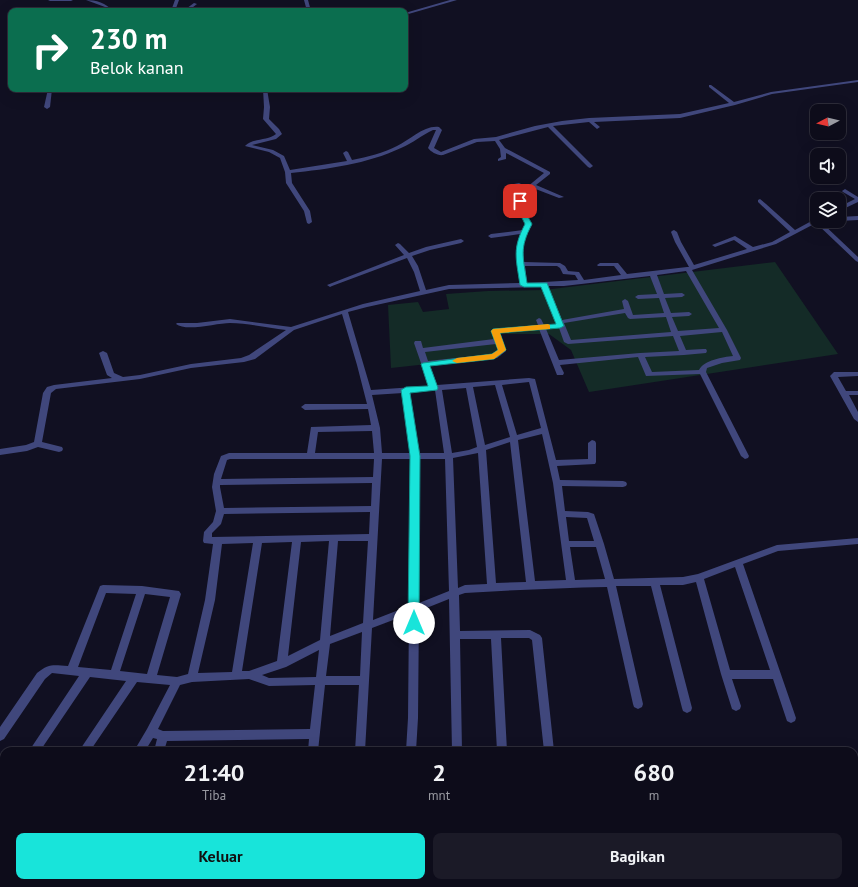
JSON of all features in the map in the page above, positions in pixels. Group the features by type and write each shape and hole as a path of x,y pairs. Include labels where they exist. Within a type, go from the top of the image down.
{"street":[{"path":"50,0 70,0"},
{"path":"88,0 108,8"},
{"path":"408,13 455,0"},
{"path":"189,8 195,4"},
{"path":"288,172 350,161 401,147 430,128 437,128 439,130 431,148 433,152 437,154 444,154 476,140 496,139 535,128 562,123 589,120 680,116 789,89 858,81"},
{"path":"711,86 733,104"},
{"path":"47,107 50,92"},
{"path":"265,92 267,107 266,119 277,130 278,134 274,138 250,144 248,146 278,154 282,157 288,172 289,183 307,211 309,222"},
{"path":"559,116 562,123"},
{"path":"589,120 597,127"},
{"path":"425,124 430,128"},
{"path":"550,126 590,166"},
{"path":"530,136 535,128"},
{"path":"496,139 503,149 548,173 530,188 520,201 520,208 529,224 519,249 524,285"},
{"path":"500,160 504,158 503,149"},
{"path":"346,153 350,161"},
{"path":"515,164 523,160"},
{"path":"517,184 561,197"},
{"path":"845,191 858,199"},
{"path":"846,205 858,199"},
{"path":"760,201 770,209 781,222 794,232"},
{"path":"846,219 858,218"},
{"path":"38,444 46,395 50,389 80,383 140,377 214,362 252,357 292,329 316,320 387,300 449,287 544,285 691,269 774,243 810,224"},
{"path":"824,228 858,260"},
{"path":"491,236 525,232"},
{"path":"674,232 691,269 724,330 737,358 723,359 713,362 704,366 702,372 745,456"},
{"path":"715,245 735,238 752,250"},
{"path":"330,285 428,248 461,241"},
{"path":"398,245 410,256 416,268 424,293"},
{"path":"520,264 558,264 563,267 565,273 577,273 582,282"},
{"path":"600,265 616,264 626,277"},
{"path":"653,274 684,353"},
{"path":"544,285 568,342 724,330"},
{"path":"638,297 682,295"},
{"path":"625,301 630,317 689,314"},
{"path":"344,311 369,393 376,428 378,455 360,747"},
{"path":"426,364 494,356 502,350 495,331 560,324 591,318 597,314 628,311"},
{"path":"179,324 197,325 230,321 292,329"},
{"path":"541,325 560,373"},
{"path":"421,350 499,341"},
{"path":"418,343 436,388 448,456 454,592 457,747"},
{"path":"556,363 703,351"},
{"path":"103,352 111,375 122,379"},
{"path":"640,355 649,374 702,372"},
{"path":"857,416 843,394 834,375 858,374"},
{"path":"369,393 529,380 532,381 557,484 571,585"},
{"path":"498,383 514,438 531,585"},
{"path":"469,385 482,450 492,587"},
{"path":"406,390 415,456 413,718 411,747"},
{"path":"843,394 858,394"},
{"path":"305,407 372,406"},
{"path":"311,455 314,429 376,428"},
{"path":"373,537 334,537 218,542 206,540 208,532 217,524 220,511 217,501 217,482 224,458 227,456 311,455 448,456 482,450 514,438 545,430"},
{"path":"552,463 592,462 592,443"},
{"path":"0,452 25,448 38,444 59,449"},
{"path":"217,482 376,480"},
{"path":"557,484 623,484"},
{"path":"220,511 375,509"},
{"path":"562,514 591,516 600,544 638,704"},
{"path":"313,747 319,681 325,642 334,537"},
{"path":"282,664 297,539"},
{"path":"236,676 258,540"},
{"path":"192,678 210,600 218,542"},
{"path":"249,676 282,664 325,642 464,589 531,585 655,583 683,581 699,577 777,548 857,543"},
{"path":"566,544 600,544"},
{"path":"738,562 791,718"},
{"path":"699,577 736,706"},
{"path":"655,583 687,708"},
{"path":"72,670 101,591 104,589 142,590 176,594 151,678"},
{"path":"114,675 142,590"},
{"path":"496,634 502,747"},
{"path":"454,635 530,634 537,638 549,747"},
{"path":"0,736 45,672 51,669 177,681 192,678 236,676 249,676 269,682 364,680"},
{"path":"37,747 88,672"},
{"path":"726,674 776,675"},
{"path":"87,747 134,677"},
{"path":"142,747 151,732 177,681"},
{"path":"151,732 163,736 315,734"},
{"path":"160,747 163,736"},
{"path":"434,887 456,887"}],"green space":[{"path":"775,262 838,354 589,392 571,350 549,334 497,334 501,356 391,368 388,305 418,302 423,312 449,309 446,294 488,291 544,290"}],"slow traffic":[{"path":"457,361 494,356 502,350 495,331 541,326 542,328 548,327"}],"route":[{"path":"414,623 415,456 406,390 434,388 426,364 494,356 502,350 495,331 541,326 542,328 560,326 544,285 524,285 519,249 523,235 529,224 520,208 520,201"}]}
